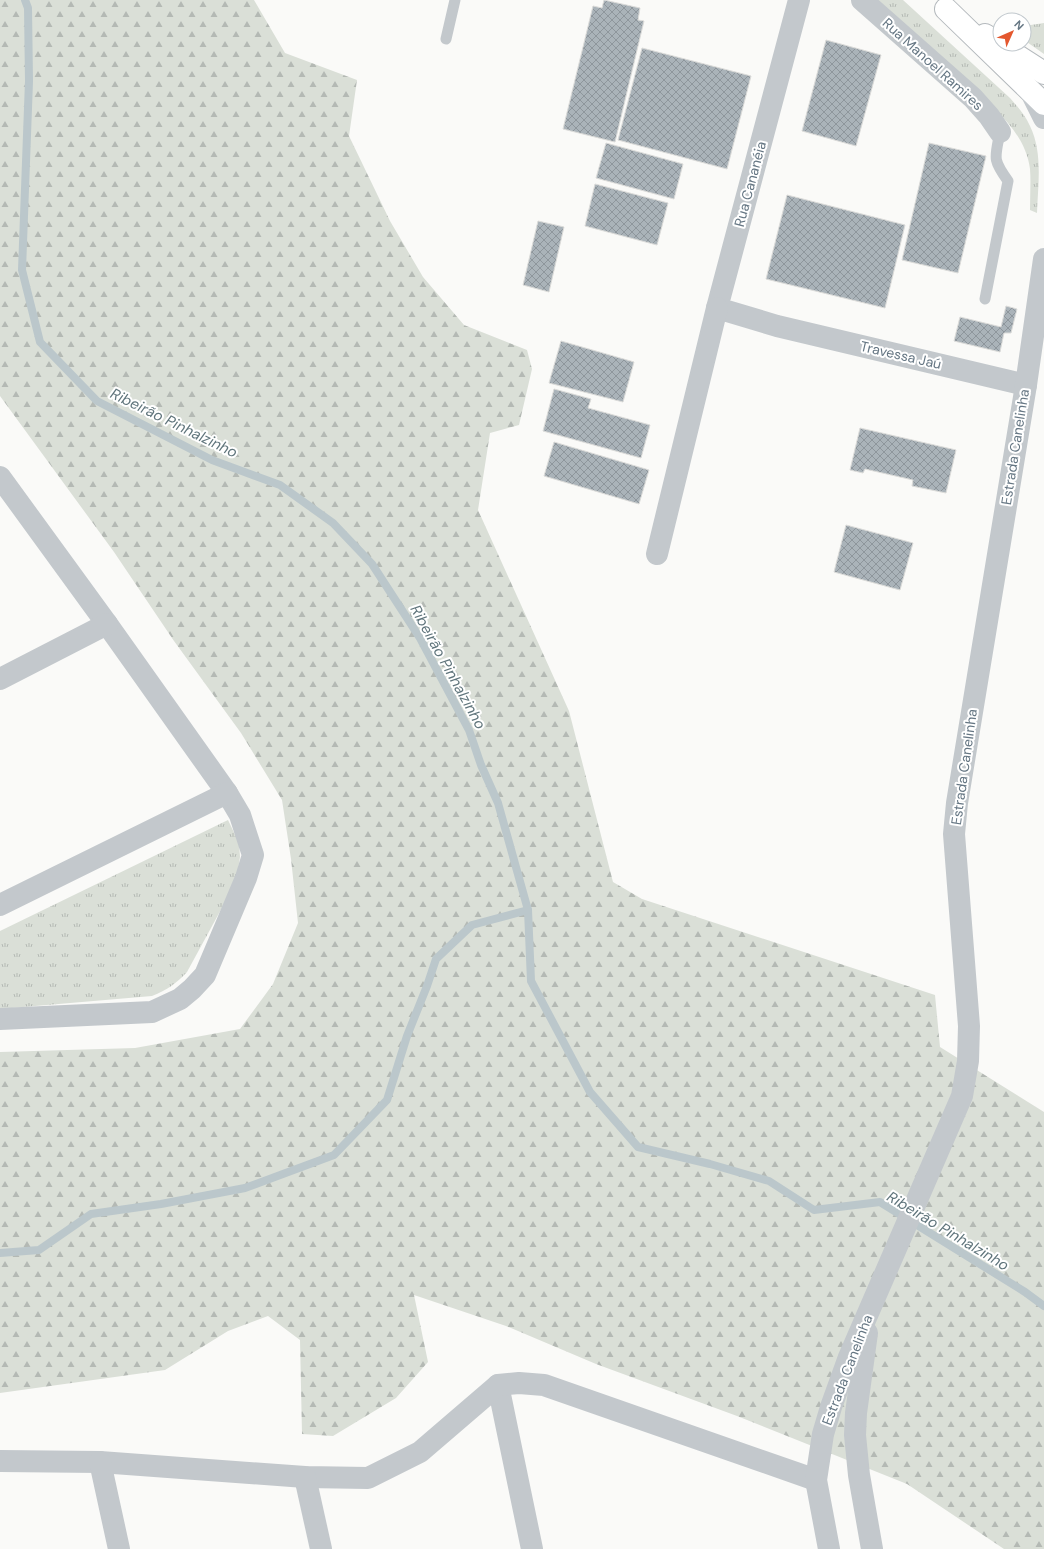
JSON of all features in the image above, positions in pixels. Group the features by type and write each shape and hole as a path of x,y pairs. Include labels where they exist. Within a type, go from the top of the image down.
{"highway":[{"path":"940,5 1044,73"},
{"path":"940,5 1037,98"}],"street":[{"name":"Rua Cananéia","path":"657,554 717,308 799,0"},
{"name":"Rua Manoel Ramires","path":"862,0 973,98 989,116 1000,132"},
{"path":"1037,98 1044,118"},
{"name":"Estrada Canelinha","path":"829,1549 816,1480 823,1434 849,1357 962,1096 968,1061 969,1026 954,834 957,803 1041,302 1044,259"},
{"name":"Travessa Jaú","path":"717,308 777,326 1026,385"},
{"path":"0,477 108,624 227,794 240,815 253,855 246,878 205,974 192,989 180,999 152,1012 0,1019"},
{"path":"0,679 108,624"},
{"path":"0,905 227,794"},
{"name":"Estrada Canelinha","path":"870,1308 856,1413 855,1435 859,1475 872,1549"},
{"path":"0,1460 100,1462 305,1477 368,1478 420,1452 498,1386 519,1383 544,1385 816,1480"},
{"path":"498,1386 532,1549"},
{"path":"100,1462 118,1549"},
{"path":"305,1477 321,1549"}],"lane":[{"path":"446,39 455,0"},
{"path":"985,299 1008,181 998,167 995,159 1000,132"}],"green space":[{"path":"0,0 254,0 285,53 357,80 349,136 390,221 423,277 464,325 527,350 532,369 519,425 490,433 478,510 569,711 613,882 642,899 935,995 940,1047 1044,1112 1044,1549 1004,1549 907,1484 737,1416 596,1364 506,1326 414,1295 428,1362 396,1398 333,1436 302,1434 300,1340 268,1316 228,1331 165,1370 0,1393 0,1052 135,1048 240,1029 273,984 298,923 291,859 282,800 241,733 174,641 114,552 0,396"},
{"path":"871,0 903,0 1019,108 1030,126 1037,147 1039,180 1037,213 1030,210 1030,169 1026,152 1013,129 996,110"},
{"path":"1044,23 1044,54 1032,46 1032,25"},
{"path":"228,820 239,843 240,857 236,882 187,972 175,983 167,989 152,996 0,1009 0,931"}],"building":[{"path":"604,0 640,8 638,20 644,21 615,142 563,129 593,6 602,8"},
{"path":"826,40 881,55 856,146 802,131"},
{"path":"642,48 751,76 727,169 618,140"},
{"path":"606,143 683,164 674,199 596,178"},
{"path":"929,143 986,156 958,273 902,260"},
{"path":"595,184 668,203 657,245 585,226"},
{"path":"787,195 905,225 885,308 766,279"},
{"path":"538,221 564,227 549,292 523,285"},
{"path":"1006,306 1017,309 1011,333 1004,333 1000,352 954,341 960,317 1001,327"},
{"path":"561,341 634,362 623,402 549,383"},
{"path":"554,389 591,399 588,408 650,425 641,458 543,431"},
{"path":"860,428 956,450 946,493 912,486 913,480 865,469 863,473 850,470"},
{"path":"554,442 649,470 639,504 544,476"},
{"path":"846,525 913,543 900,590 834,572"}],"waterway":[{"name":"Ribeirão Pinhalzinho","path":"25,0 28,8 29,81 22,270 40,342 97,401 212,460 280,485 333,523 372,564 420,638 469,730 481,765 498,803 528,910 531,981 590,1092 638,1147 710,1164 769,1181 814,1210 880,1202 1025,1292 1044,1306"},
{"path":"0,1253 39,1250 91,1214 161,1204 245,1188 334,1155 387,1100 407,1036 436,959 472,925 528,910"}]}
